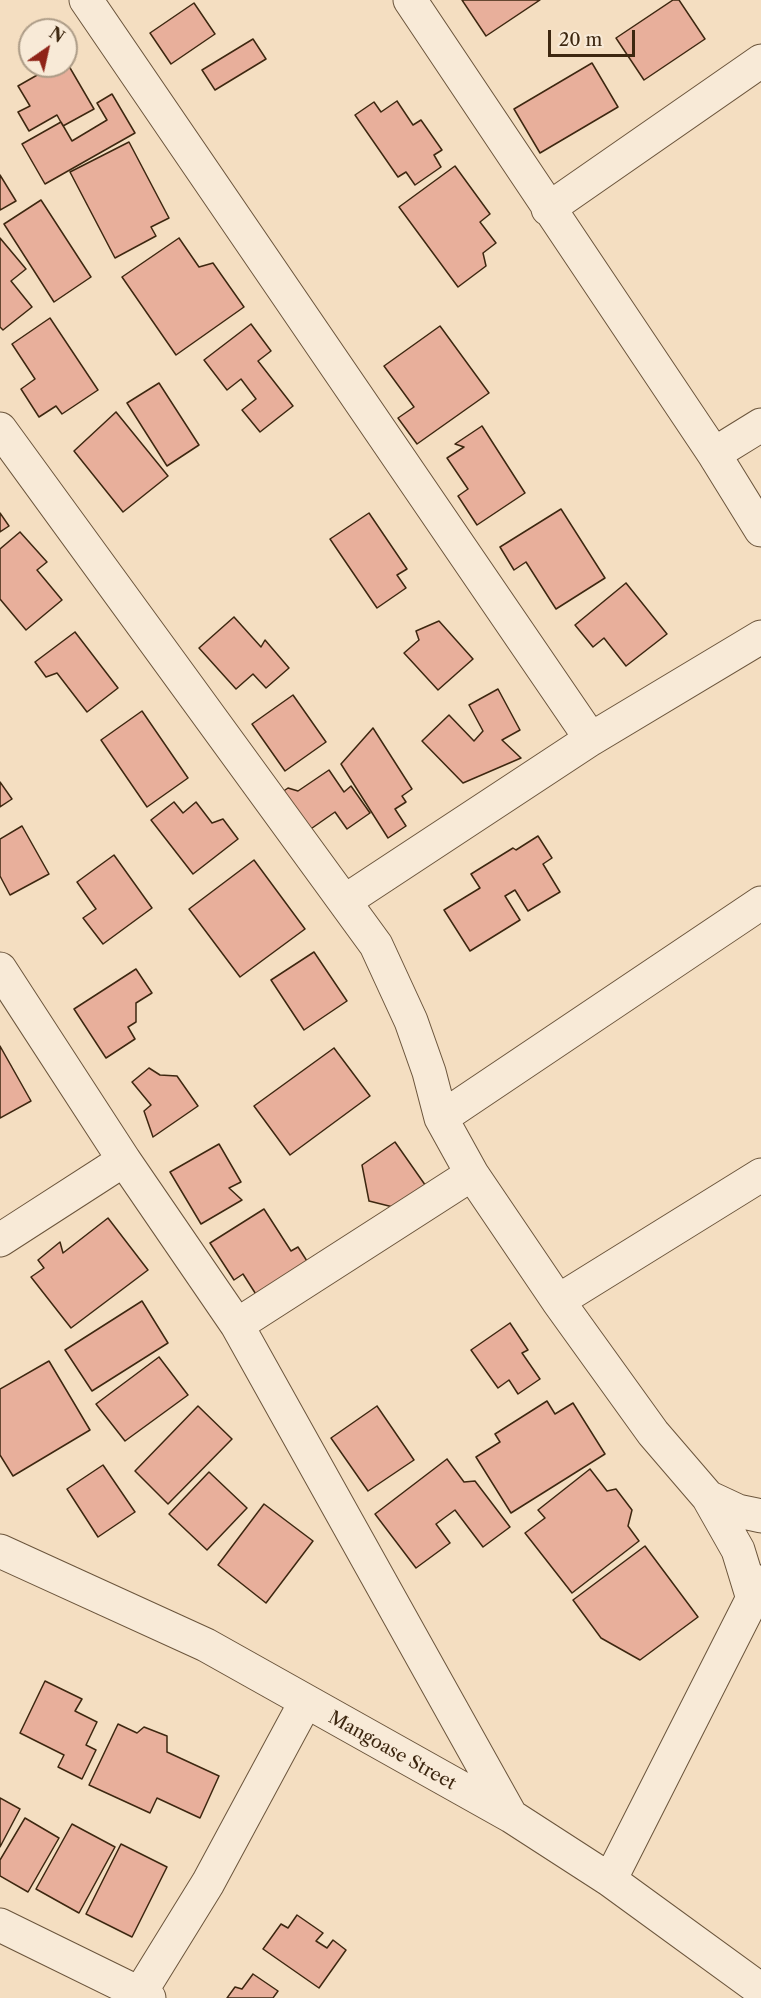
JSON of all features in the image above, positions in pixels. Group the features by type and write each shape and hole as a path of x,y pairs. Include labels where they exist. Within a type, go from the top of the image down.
{"street":[{"path":"86,0 591,739"},
{"path":"410,0 714,454 761,530"},
{"path":"548,208 761,61"},
{"path":"714,454 761,425"},
{"path":"0,429 376,945 411,1021 429,1072 441,1118 472,1174 558,1300 654,1433 708,1497 738,1550 757,1590 610,1880"},
{"path":"345,901 591,739 761,637"},
{"path":"441,1118 761,903"},
{"path":"0,969 124,1160 237,1325 511,1816"},
{"path":"0,1240 124,1160"},
{"path":"237,1325 472,1174"},
{"path":"558,1300 761,1175"},
{"path":"708,1497 738,1511 761,1516"},
{"name":"Mangoase Street","path":"0,1551 206,1645 511,1816 610,1880 761,1990"},
{"path":"0,1925 142,1996 208,1883 306,1703"}],"building":[{"path":"462,0 540,0 486,36"},
{"path":"673,0 679,0 705,39 644,80 616,38"},
{"path":"194,3 215,34 171,64 150,33"},
{"path":"253,39 266,59 215,90 202,70"},
{"path":"592,63 618,107 540,153 514,109"},
{"path":"32,78 76,78 94,109 63,126 57,115 29,131 18,112 30,106 18,86"},
{"path":"112,94 135,133 45,184 22,144 61,122 72,141 107,120 97,103"},
{"path":"397,101 413,125 421,120 442,150 434,155 441,167 415,185 406,172 398,177 355,115 374,102 381,112"},
{"path":"129,142 169,218 151,227 156,236 115,258 70,172"},
{"path":"455,166 490,214 480,222 496,243 483,253 486,266 458,287 399,207"},
{"path":"0,175 16,201 0,210"},
{"path":"41,200 91,277 54,302 4,224"},
{"path":"0,238 26,269 11,281 32,307 3,330 0,327"},
{"path":"179,238 199,267 213,263 244,307 176,355 122,277"},
{"path":"50,318 98,390 62,414 56,406 39,417 21,389 35,379 12,344"},
{"path":"251,324 271,351 258,361 293,406 260,432 242,410 256,399 241,379 227,390 204,360"},
{"path":"440,326 489,393 417,444 398,418 414,407 384,366"},
{"path":"159,383 199,445 167,466 127,403"},
{"path":"116,412 168,476 123,512 74,451"},
{"path":"482,426 525,493 477,525 458,496 468,489 447,458 464,447 455,444"},
{"path":"561,509 605,578 556,609 526,562 514,570 500,547"},
{"path":"0,513 9,526 0,532"},
{"path":"369,513 407,569 397,575 406,588 377,608 330,539"},
{"path":"20,532 47,562 37,570 62,600 26,630 0,599 0,549"},
{"path":"626,583 667,634 626,666 604,638 593,647 575,625"},
{"path":"234,617 261,647 265,640 289,668 266,688 253,674 236,689 199,648"},
{"path":"439,621 473,659 438,690 404,653 419,640 416,631"},
{"path":"75,632 118,688 87,712 57,673 46,677 35,662"},
{"path":"498,689 520,730 502,740 521,758 463,783 422,741 449,715 474,741 483,731 469,705"},
{"path":"293,695 326,742 285,771 252,724"},
{"path":"142,711 188,778 147,807 101,740"},
{"path":"373,728 412,789 402,796 406,802 395,809 406,826 388,838 341,764"},
{"path":"329,770 344,792 351,786 370,813 347,829 335,812 305,833 278,795 288,788 298,791"},
{"path":"0,782 12,799 0,807"},
{"path":"174,802 183,813 196,802 212,823 223,819 238,839 193,874 151,820"},
{"path":"22,826 49,874 10,895 0,876 0,839"},
{"path":"538,836 552,858 543,864 560,892 528,911 515,890 505,896 520,920 470,951 444,910 480,888 471,874 513,848 516,850"},
{"path":"114,855 152,908 103,944 83,918 96,909 77,882"},
{"path":"254,860 305,929 240,977 189,909"},
{"path":"314,952 347,1001 304,1030 271,980"},
{"path":"136,969 152,993 136,1003 136,1022 128,1027 135,1039 106,1058 74,1009"},
{"path":"0,1046 31,1101 0,1118"},
{"path":"334,1048 370,1096 290,1155 254,1106"},
{"path":"149,1068 160,1075 177,1076 198,1106 153,1137 144,1111 151,1105 132,1082"},
{"path":"395,1142 428,1189 401,1209 369,1201 362,1165"},
{"path":"219,1144 241,1182 229,1188 242,1200 201,1224 170,1172"},
{"path":"264,1209 291,1251 298,1247 314,1272 259,1299 243,1274 234,1280 210,1243"},
{"path":"108,1218 148,1270 71,1328 31,1277 44,1268 38,1260 60,1242 63,1253"},
{"path":"142,1301 168,1343 92,1391 65,1350"},
{"path":"510,1323 528,1350 522,1353 540,1379 518,1394 509,1380 498,1388 471,1350"},
{"path":"159,1357 188,1395 125,1441 96,1404"},
{"path":"49,1361 90,1430 13,1476 0,1455 0,1389"},
{"path":"547,1401 555,1414 573,1403 605,1454 511,1513 476,1457 500,1442 495,1434"},
{"path":"198,1406 232,1439 168,1504 135,1471"},
{"path":"377,1406 414,1460 368,1491 331,1438"},
{"path":"447,1459 464,1482 475,1481 510,1527 483,1547 455,1510 436,1524 450,1543 416,1568 375,1514"},
{"path":"103,1465 135,1512 98,1537 67,1489"},
{"path":"590,1469 607,1491 616,1489 632,1510 628,1526 639,1541 572,1593 525,1533 545,1518 538,1510"},
{"path":"209,1472 247,1508 207,1550 169,1514"},
{"path":"264,1504 313,1541 266,1603 218,1565"},
{"path":"645,1546 698,1617 640,1660 601,1638 573,1600"},
{"path":"45,1681 82,1699 75,1711 97,1722 86,1745 96,1750 82,1779 58,1767 64,1755 20,1733"},
{"path":"118,1724 137,1733 144,1727 167,1736 167,1752 219,1776 200,1818 157,1798 150,1813 89,1785"},
{"path":"0,1798 20,1809 0,1847"},
{"path":"25,1818 59,1838 28,1892 0,1876 0,1860"},
{"path":"72,1824 115,1847 79,1913 36,1889"},
{"path":"121,1844 167,1867 132,1937 86,1914"},
{"path":"297,1915 323,1933 316,1941 327,1948 333,1940 346,1950 319,1988 263,1949 281,1924 288,1928"},
{"path":"253,1974 278,1991 273,1998 227,1998 235,1987 242,1989"}]}
